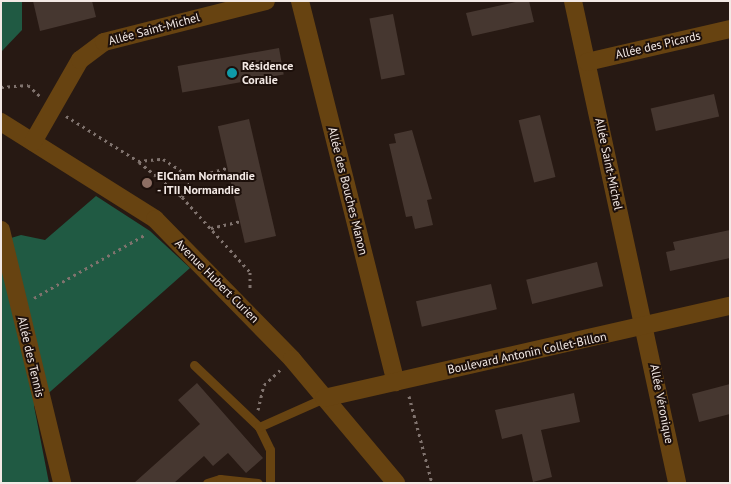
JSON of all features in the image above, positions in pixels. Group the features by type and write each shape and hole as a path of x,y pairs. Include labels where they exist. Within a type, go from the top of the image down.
{"street":[{"name":"Allée Saint-Michel","path":"33,142 51,106 80,60 104,42 266,1"},
{"name":"Allée des Bouches Manon","path":"300,1 400,381"},
{"name":"Allée Saint-Michel","path":"573,1 645,327"},
{"name":"Allée des Picards","path":"586,62 730,29"},
{"name":"Avenue Hubert Curien","path":"1,122 155,219 292,359 396,483"},
{"name":"Allée des Tennis","path":"1,230 62,483"},
{"name":"Boulevard Antonin Collet-Billon","path":"324,398 645,327 730,306"},
{"name":"Allée Véronique","path":"645,327 677,483"}],"lane":[{"path":"194,365 259,426 270,450 270,483"},
{"path":"259,426 324,398"},
{"path":"207,483 220,479 258,483"}],"path":[{"path":"1,87 28,86 51,106 138,161 182,197 250,272 250,315"},
{"path":"138,161 163,159 192,178"},
{"path":"182,197 192,178 228,168"},
{"path":"211,228 241,221"},
{"path":"19,306 150,231"},
{"path":"251,419 261,407 264,385 292,359"},
{"path":"400,381 432,483"}],"green space":[{"path":"1,1 22,1 22,30 1,52"},
{"path":"96,196 150,231 190,268 34,406 49,483 1,483 1,241 21,235 45,240"}],"building":[{"path":"33,1 92,1 96,17 40,31"},
{"path":"520,1 529,1 534,22 472,36 466,13"},
{"path":"393,14 405,75 381,79 369,19"},
{"name":"Résidence Coralie","path":"279,48 284,75 182,92 178,66"},
{"path":"714,94 719,116 656,131 651,109"},
{"path":"540,115 555,177 534,182 519,120"},
{"path":"249,119 276,236 245,243 218,126"},
{"path":"412,130 432,199 427,200 433,225 415,229 412,216 406,217 389,144 396,143 394,134"},
{"path":"730,230 730,258 670,271 666,252 675,250 673,242"},
{"path":"597,262 603,286 532,304 526,280"},
{"path":"491,284 497,309 422,327 416,301"},
{"path":"197,383 263,458 246,473 228,453 213,466 204,456 174,483 134,483 200,424 178,400"},
{"path":"730,384 730,414 699,422 692,394"},
{"path":"574,393 580,422 541,430 552,477 533,482 522,434 502,439 495,410"}],"place":[{"name":"Résidence Coralie","path":"232,73"},
{"name":"EICnam Normandie - ITII Normandie","path":"147,183"}]}
